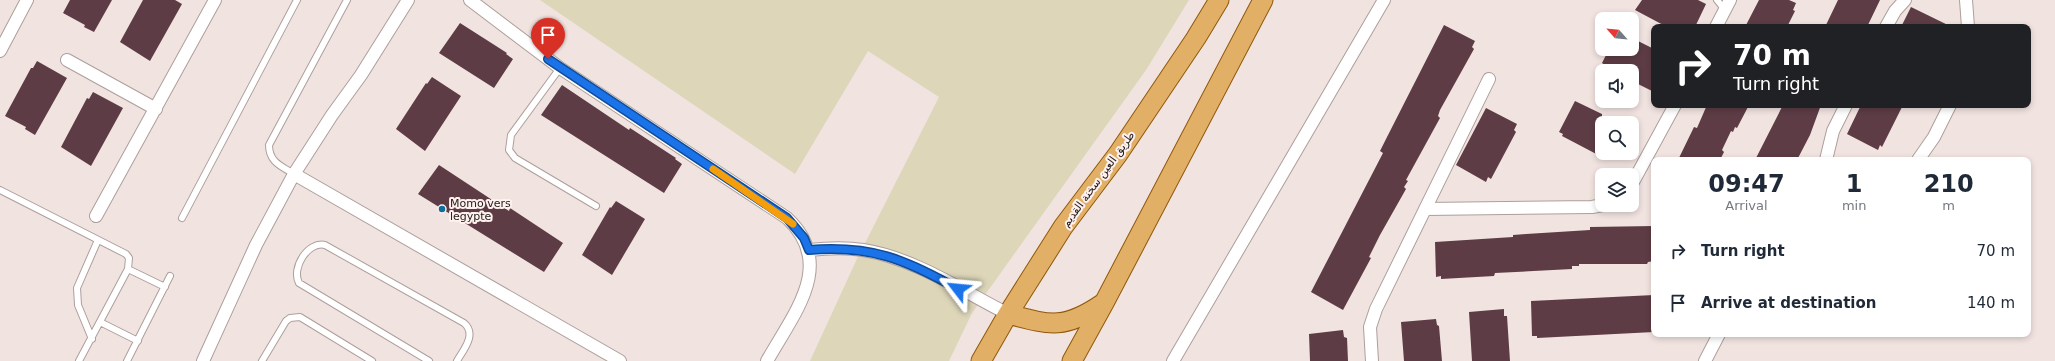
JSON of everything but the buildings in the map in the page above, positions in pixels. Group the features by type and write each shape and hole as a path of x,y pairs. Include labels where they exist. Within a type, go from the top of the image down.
{"main road":[{"name":"طريق العين سخنة القديم","path":"981,361 1008,314 1063,227 1122,147 1196,38 1219,0"},
{"path":"1072,361 1263,0"},
{"path":"1008,314 1050,324 1068,323 1085,316 1104,303"}],"street":[{"path":"0,51 27,0"},
{"path":"203,361 256,245 294,174 360,76 408,0"},
{"path":"470,0 560,68 787,218 804,238 809,250 810,276 807,288 767,361"},
{"path":"1176,359 1384,0"},
{"path":"1888,24 1895,11 1904,0"},
{"path":"1966,0 1968,24"},
{"path":"96,216 156,109 210,2"},
{"path":"1718,24 1727,5"},
{"path":"67,60 156,109"},
{"path":"1372,361 1370,337 1372,318 1489,79"},
{"path":"1639,171 1673,108"},
{"path":"1827,157 1832,131 1844,108"},
{"path":"1920,157 1934,138 1949,108"},
{"path":"294,174 620,361"},
{"path":"1425,209 1595,206"},
{"path":"809,250 838,247 864,250 887,256 933,274 1008,314"},
{"path":"1705,361 1717,337"}],"lane":[{"path":"182,218 297,0"},
{"path":"294,174 276,163 269,152 269,145 347,0"},
{"path":"1717,0 1727,5"},
{"path":"560,68 511,135 509,150 515,158 596,206"},
{"path":"0,190 126,254 130,264 128,269 79,361"},
{"path":"92,339 78,305 77,288 98,240"},
{"path":"429,361 300,282 297,278 298,268 310,247 320,244 325,245 464,323 470,330 470,335 460,360"},
{"path":"128,269 165,287"},
{"path":"128,361 170,276"},
{"path":"262,361 286,321 295,316 300,317 372,361"},
{"path":"100,322 138,341"}],"shaded area":[{"path":"540,0 1189,0 1146,70 972,313 949,361 810,361 856,261 939,97 868,51 795,174"}],"slow traffic":[{"path":"713,169 787,218 793,224"}],"place":[{"name":"Momo vers legypte","path":"442,209"}],"route":[{"path":"548,59 787,218 804,238 809,250 838,247 864,250 887,256 914,265 958,289"}]}
